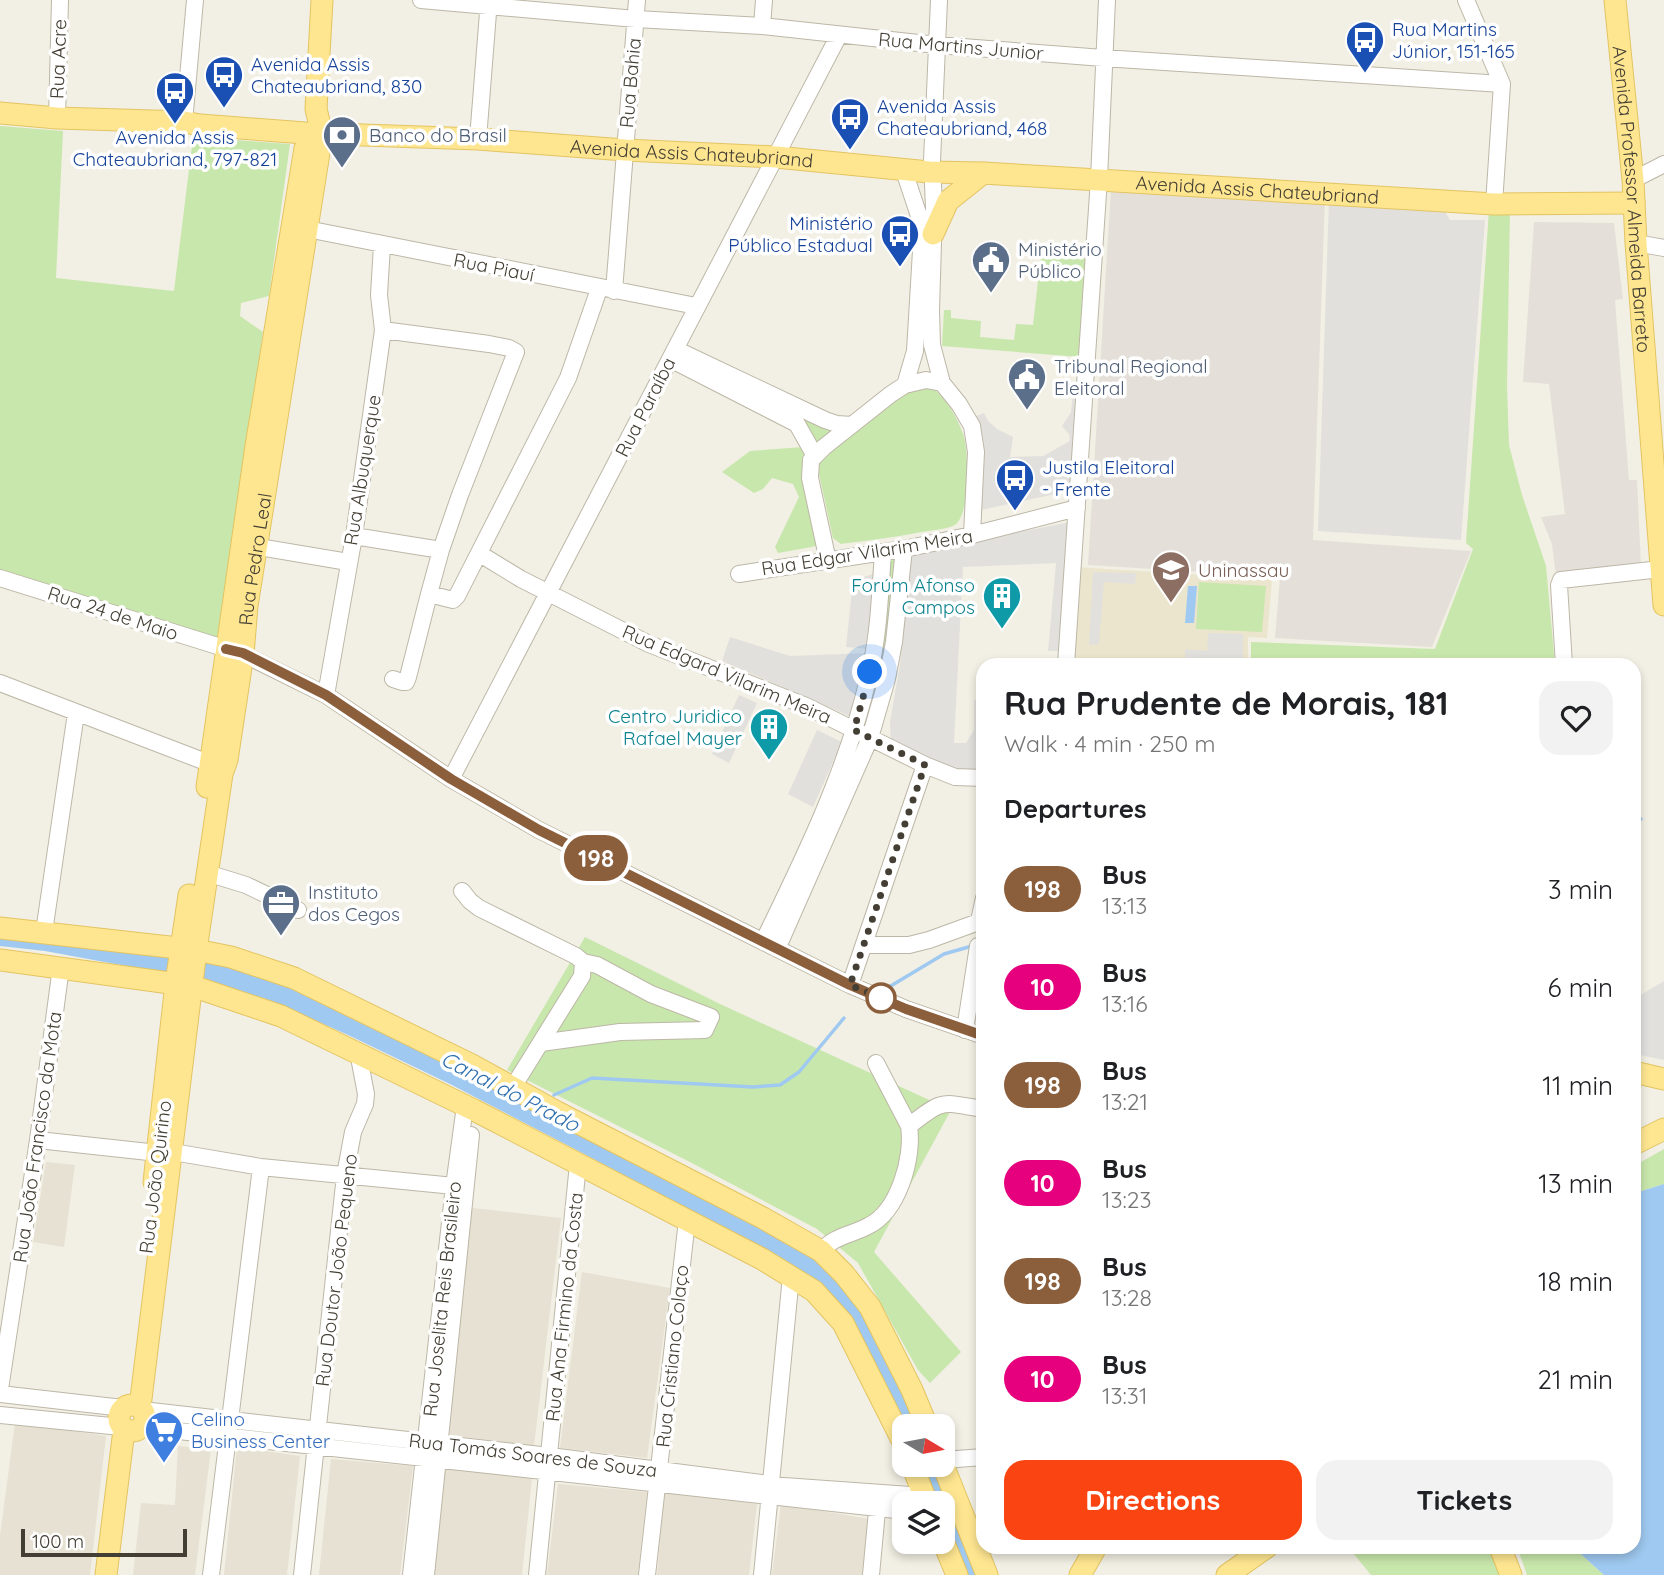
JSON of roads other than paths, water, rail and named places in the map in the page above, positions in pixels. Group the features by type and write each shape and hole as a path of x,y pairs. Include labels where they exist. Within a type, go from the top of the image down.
{"main road":[{"name":"Rua Pedro Leal","path":"189,951 207,873 249,545 314,133 322,0"},
{"name":"Avenida Professor Almeida Barreto","path":"1615,0 1633,180 1636,243 1658,444 1664,605"},
{"name":"Avenida Assis Chateubriand","path":"0,113 57,118 184,122 314,133 478,139 625,150 776,157 903,168 933,167 983,173 1494,204 1634,203"},
{"path":"933,234 951,197 983,173"},
{"name":"Rua Pedro Leal","path":"185,982 211,764 235,651"},
{"path":"0,928 231,957 294,978 513,1087 763,1218 821,1251 870,1307 922,1414"},
{"path":"0,960 185,982 281,1016 579,1164 791,1276 814,1291 843,1323 892,1420"},
{"name":"Rua João Quirino","path":"106,1575 132,1418 185,982"},
{"path":"1641,1074 1664,1079"},
{"path":"1641,1141 1664,1129"},
{"name":"Rua João Quirino","path":"120,1575 132,1418"},
{"path":"949,1477 976,1547"},
{"path":"948,1554 957,1575"},
{"path":"979,1554 987,1575"},
{"path":"1080,1575 1092,1554"},
{"path":"1227,1575 1257,1554"},
{"path":"1503,1554 1511,1575"}],"street":[{"name":"Rua Acre","path":"57,118 60,0"},
{"path":"184,122 195,0"},
{"name":"Rua Martins Junior","path":"421,0 489,3 636,19 762,26 937,45 1103,58 1502,83"},
{"name":"Rua Bahia","path":"429,594 453,600 461,589 568,378 606,290 625,150 637,0"},
{"path":"762,26 764,0"},
{"path":"939,0 933,167 932,345 942,383 967,415 976,440 972,535"},
{"path":"1066,658 1099,179 1107,0"},
{"path":"1466,0 1502,83 1494,204"},
{"path":"478,139 489,3"},
{"name":"Rua Paraíba","path":"451,779 839,35"},
{"path":"1633,180 1664,164"},
{"path":"903,168 920,219 922,234 915,351 905,384"},
{"name":"Rua Piauí","path":"300,227 696,306"},
{"path":"1636,243 1664,248"},
{"name":"Rua Albuquerque","path":"326,695 354,536 383,330 379,295 382,245"},
{"path":"383,330 489,344 516,352 441,550 408,677 406,682 393,678"},
{"path":"672,354 825,420 852,425"},
{"path":"672,354 797,424 815,456"},
{"path":"828,561 809,472 815,456 905,384 926,380 942,383"},
{"name":"Rua Edgar Vilarim Meira","path":"738,574 904,549 1077,508"},
{"path":"354,536 441,550"},
{"path":"249,545 348,562"},
{"path":"770,946 870,738 887,679 894,642 904,549"},
{"path":"770,946 854,730 872,662 883,553"},
{"name":"Rua Edgard Vilarim Meira","path":"480,554 549,593 649,643 783,696 925,765 955,777 976,778"},
{"path":"1564,658 1559,585 1561,580 1661,569"},
{"name":"Rua 24 de Maio","path":"0,578 235,651 326,695 451,779 539,830 850,985 906,1009 976,1033"},
{"path":"0,683 211,764"},
{"path":"44,932 76,713"},
{"path":"850,985 925,765"},
{"path":"207,873 246,885 298,910"},
{"path":"462,891 479,908 583,962 597,965 679,1006 711,1017 705,1030 620,1032 541,1043"},
{"path":"864,945 909,945 976,923"},
{"path":"965,1030 976,959"},
{"path":"513,1087 582,976 583,962"},
{"name":"Rua João Francisco da Mota","path":"0,1392 61,967"},
{"name":"Rua Doutor João Pequeno","path":"302,1575 345,1175 353,1132 365,1104 366,1094 358,1052"},
{"path":"821,1251 831,1240 866,1228 881,1219 902,1181 911,1138 909,1126 876,1063"},
{"path":"909,1126 930,1109 951,1102 976,1107"},
{"name":"Rua Joselita Reis Brasileiro","path":"426,1575 454,1186 469,1108"},
{"name":"Rua Joselita Reis Brasileiro","path":"411,1575 433,1451 469,1108"},
{"path":"38,1140 166,1153 261,1167 454,1186"},
{"name":"Rua Ana Firmino da Costa","path":"537,1575 579,1164"},
{"path":"211,1575 261,1167"},
{"name":"Rua Cristiano Colaço","path":"647,1575 687,1220"},
{"path":"762,1575 791,1276"},
{"name":"Rua Tomás Soares de Souza","path":"0,1392 132,1418 228,1429 316,1447 433,1451"},
{"name":"Rua Tomás Soares de Souza","path":"0,1415 132,1418"},
{"name":"Rua Tomás Soares de Souza","path":"228,1429 317,1430 433,1451 771,1490 892,1501"},
{"path":"956,1460 976,1458"},
{"path":"871,1575 878,1501"},
{"name":"Rua Tomás Soares de Souza","path":"878,1501 892,1506"}],"water":[{"path":"1188,586 1197,586 1194,623 1185,623"},
{"name":"Canal do Prado","path":"0,932 104,942 274,976 495,1081 822,1258 858,1299 914,1414 899,1414 857,1336 695,1213 452,1085 269,1000 213,982 45,951 0,946"},
{"path":"1664,1184 1664,1575 1604,1575 1581,1554 1641,1554 1641,1191"},
{"path":"920,1477 941,1477 947,1491 927,1491"},
{"path":"955,1511 981,1575 965,1575 955,1554"}],"waterway":[{"path":"879,993 944,954 972,946"},
{"name":"Canal do Prado","path":"554,1095 592,1078 753,1087 780,1085 799,1072 844,1018"}],"place":[{"name":"Rua Martins Júnior, 151-165","path":"1365,74"},
{"name":"Avenida Assis Chateaubriand, 830","path":"224,109"},
{"name":"Avenida Assis Chateaubriand, 797-821","path":"175,125"},
{"name":"Avenida Assis Chateaubriand, 468","path":"850,151"},
{"name":"Banco do Brasil","path":"342,169"},
{"name":"Ministério Público Estadual","path":"900,268"},
{"name":"Ministério Público","path":"991,294"},
{"name":"Tribunal Regional Eleitoral","path":"1027,411"},
{"name":"Justila Eleitoral - Frente","path":"1015,512"},
{"name":"Uninassau","path":"1171,604"},
{"name":"Forúm Afonso Campos","path":"1002,630"},
{"name":"Centro Juridico Rafael Mayer","path":"769,761"},
{"name":"Instituto dos Cegos","path":"281,937"},
{"name":"Celino Business Center","path":"164,1464"}]}
